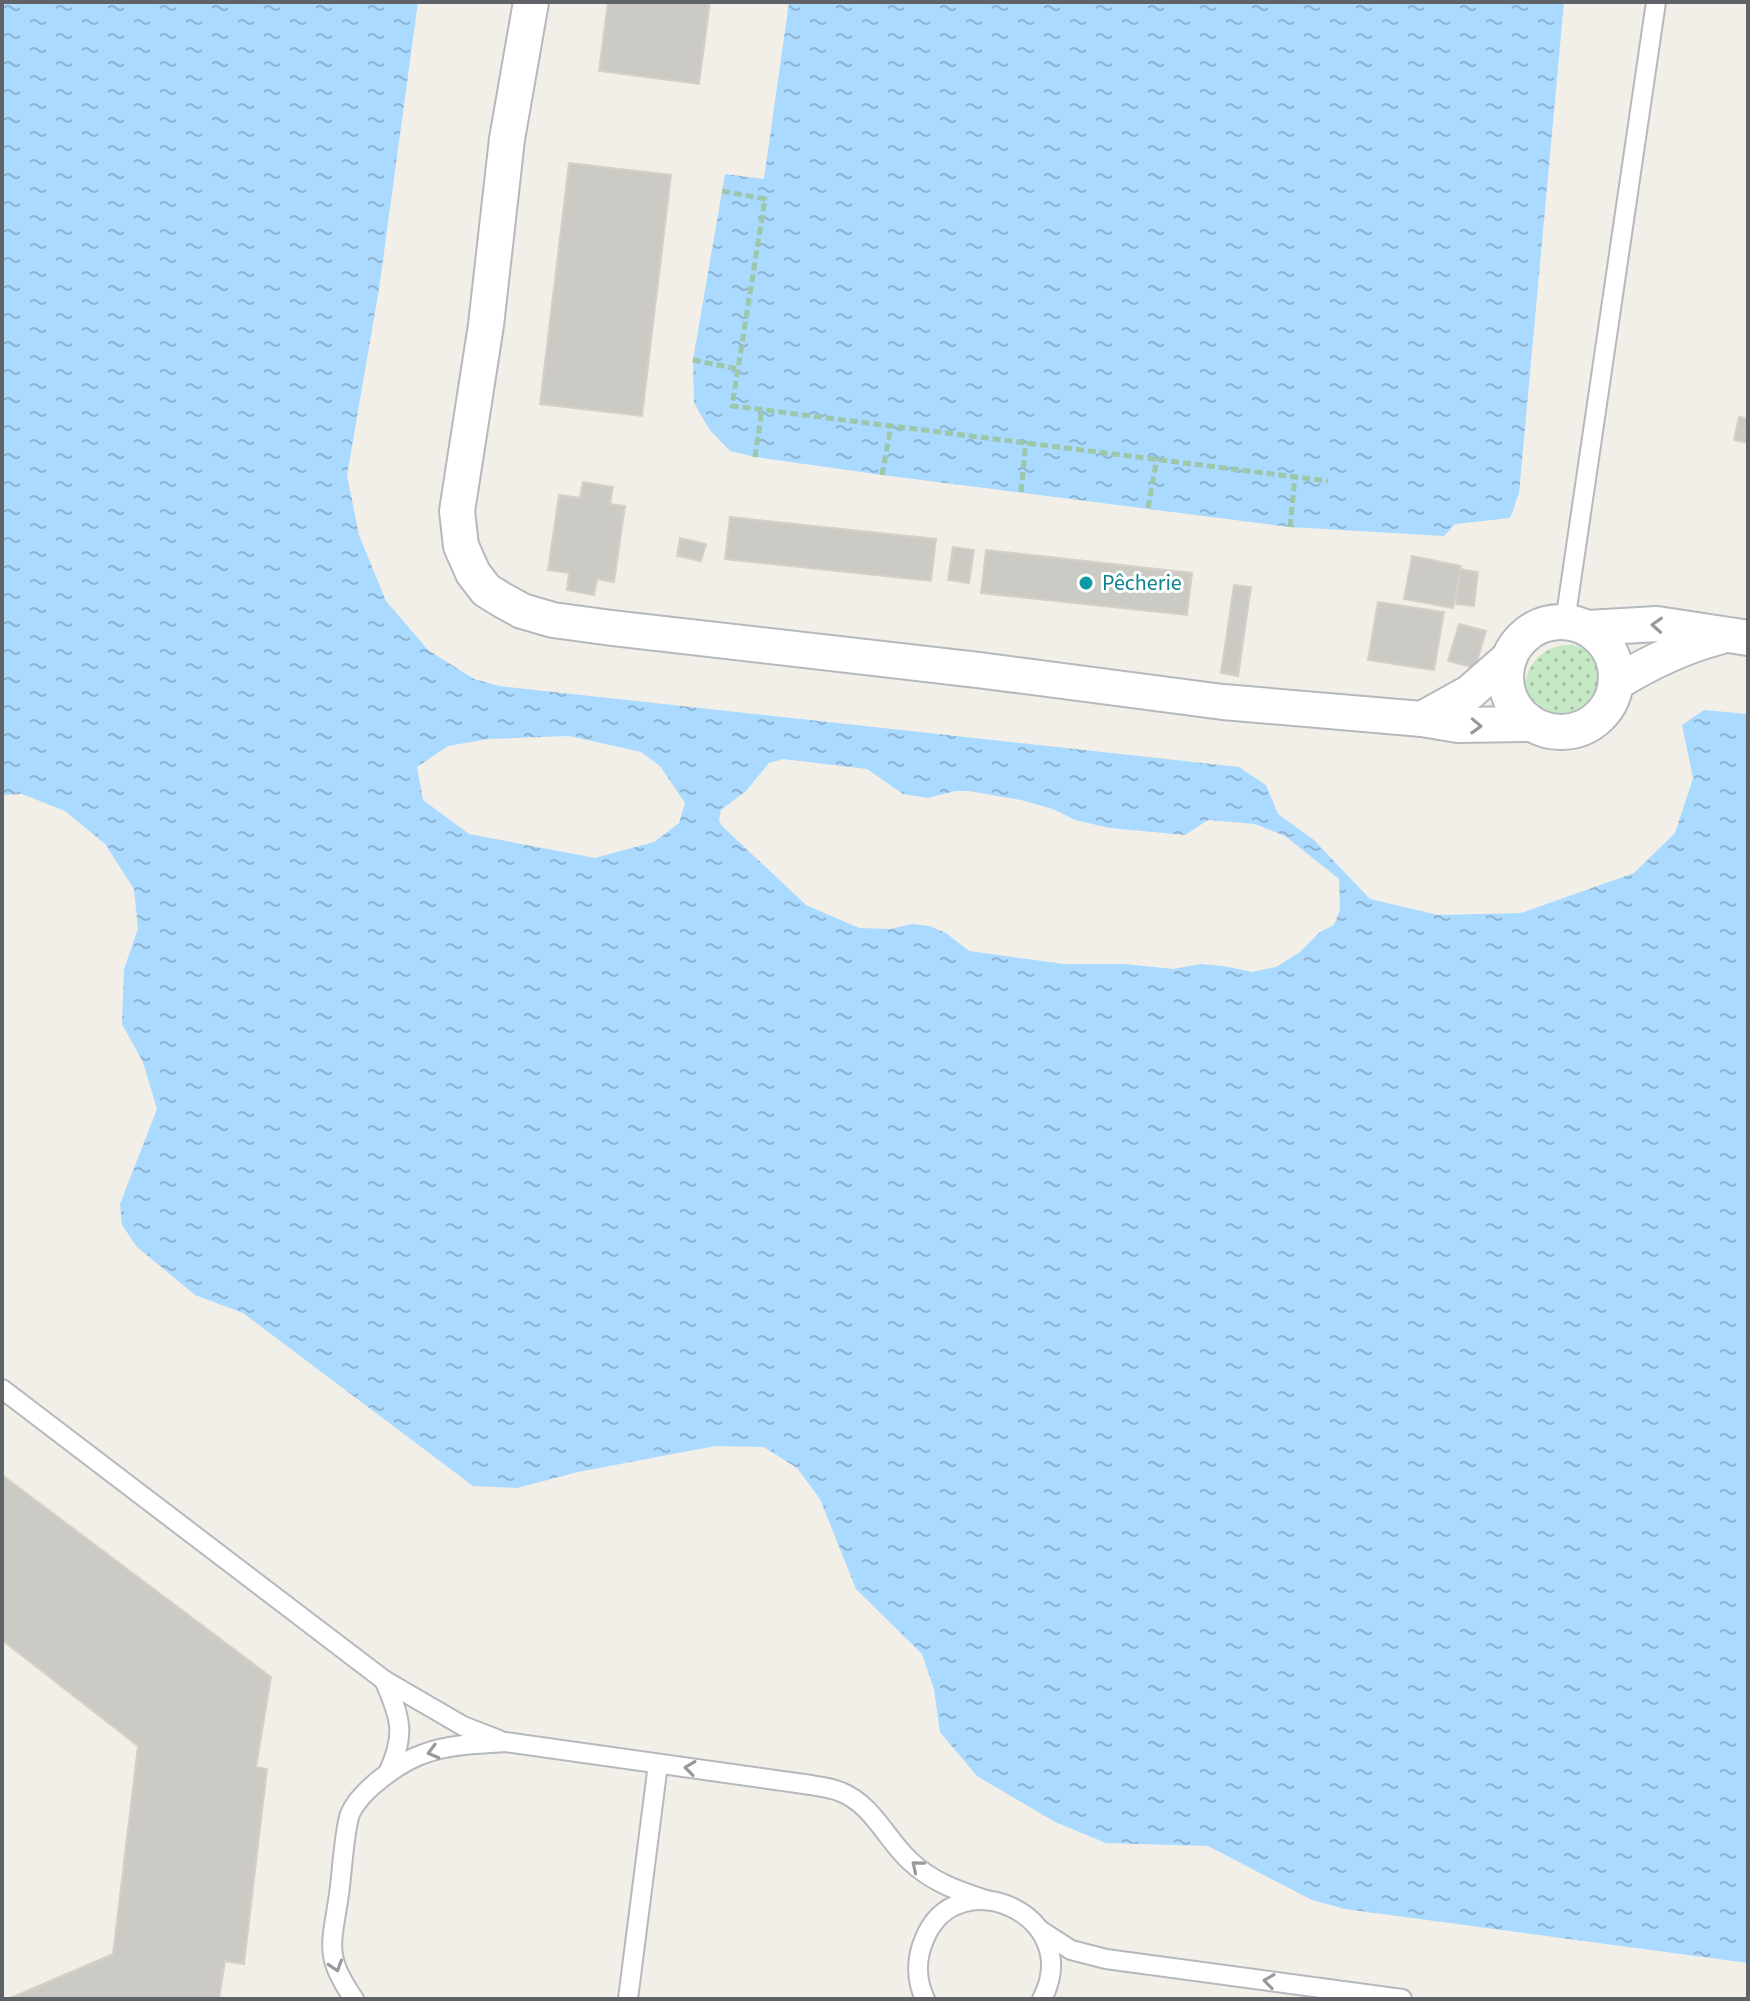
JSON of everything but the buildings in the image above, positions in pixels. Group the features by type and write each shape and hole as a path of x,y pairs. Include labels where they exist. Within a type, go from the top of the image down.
{"street":[{"path":"531,2 507,139 486,325 457,511 461,546 473,573 486,590 522,611 553,620 736,644 978,670 1223,702 1470,726 1531,724"},
{"path":"1422,719 1469,693 1509,658 1518,642 1547,623 1657,624 1738,637"},
{"path":"1509,658 1506,688 1519,715 1552,733 1575,731 1595,721 1610,704 1616,683 1610,650 1600,637 1576,625"},
{"path":"1616,683 1651,661 1688,646 1738,637"}],"lane":[{"path":"1576,625 1656,2"},
{"path":"2,1389 384,1680 463,1726 505,1742 811,1785 840,1792 859,1803 909,1861 931,1878 951,1890 1007,1904 1026,1914 1040,1930 1049,1948 1051,1968 1048,1988 1042,1999"},
{"path":"384,1680 397,1710 401,1731 398,1752 388,1773"},
{"path":"354,1999 337,1975 331,1952 350,1814 365,1792 388,1773 424,1753 455,1746 505,1742"},
{"path":"628,1999 658,1764"},
{"path":"925,1999 917,1974 919,1952 927,1930 943,1913 963,1903 986,1900"},
{"path":"1040,1930 1071,1950 1106,1959 1402,1999"}],"path":[{"path":"722,191 765,199 732,406 1328,481"},
{"path":"693,360 738,369"},
{"path":"755,457 762,409"},
{"path":"882,475 891,426"},
{"path":"1021,492 1026,442"},
{"path":"1148,508 1157,458"},
{"path":"1290,527 1295,477"}],"green space":[{"path":"1568,645 1592,652 1604,664 1611,688 1604,712 1592,724 1568,731 1544,724 1532,712 1525,688 1532,664 1544,652"}],"water":[{"path":"2,2 418,2 379,289 347,475 359,535 386,601 428,650 474,679 499,686 1239,767 1266,785 1278,814 1314,840 1370,899 1438,915 1521,913 1634,873 1675,833 1693,778 1682,725 1704,710 1748,714 1748,1963 1345,1909 1312,1900 1208,1846 1106,1843 1055,1822 977,1776 940,1732 934,1689 922,1654 856,1589 820,1499 797,1468 764,1447 715,1446 578,1472 517,1488 473,1486 243,1313 195,1295 137,1247 122,1225 120,1204 157,1109 143,1062 122,1024 124,969 138,929 134,889 105,844 65,811 22,794 2,795","holes":["569,736 641,752 660,766 685,803 679,823 654,842 595,858 469,834 423,800 417,767 448,746 488,739","783,759 867,769 903,794 928,798 969,791 1021,800 1053,809 1075,820 1110,828 1185,835 1208,820 1255,824 1285,836 1339,879 1340,910 1334,925 1320,932 1300,952 1276,967 1252,972 1200,964 1173,969 1124,964 1064,964 969,951 946,933 929,926 911,924 891,929 859,928 806,905 719,820 721,810 746,791 769,763"]},
{"path":"789,2 1564,2 1519,493 1510,518 1455,524 1444,536 1290,527 882,475 730,451 709,429 694,403 693,360 725,174 764,179"}],"place":[{"name":"Pêcherie","path":"1086,583"}]}
